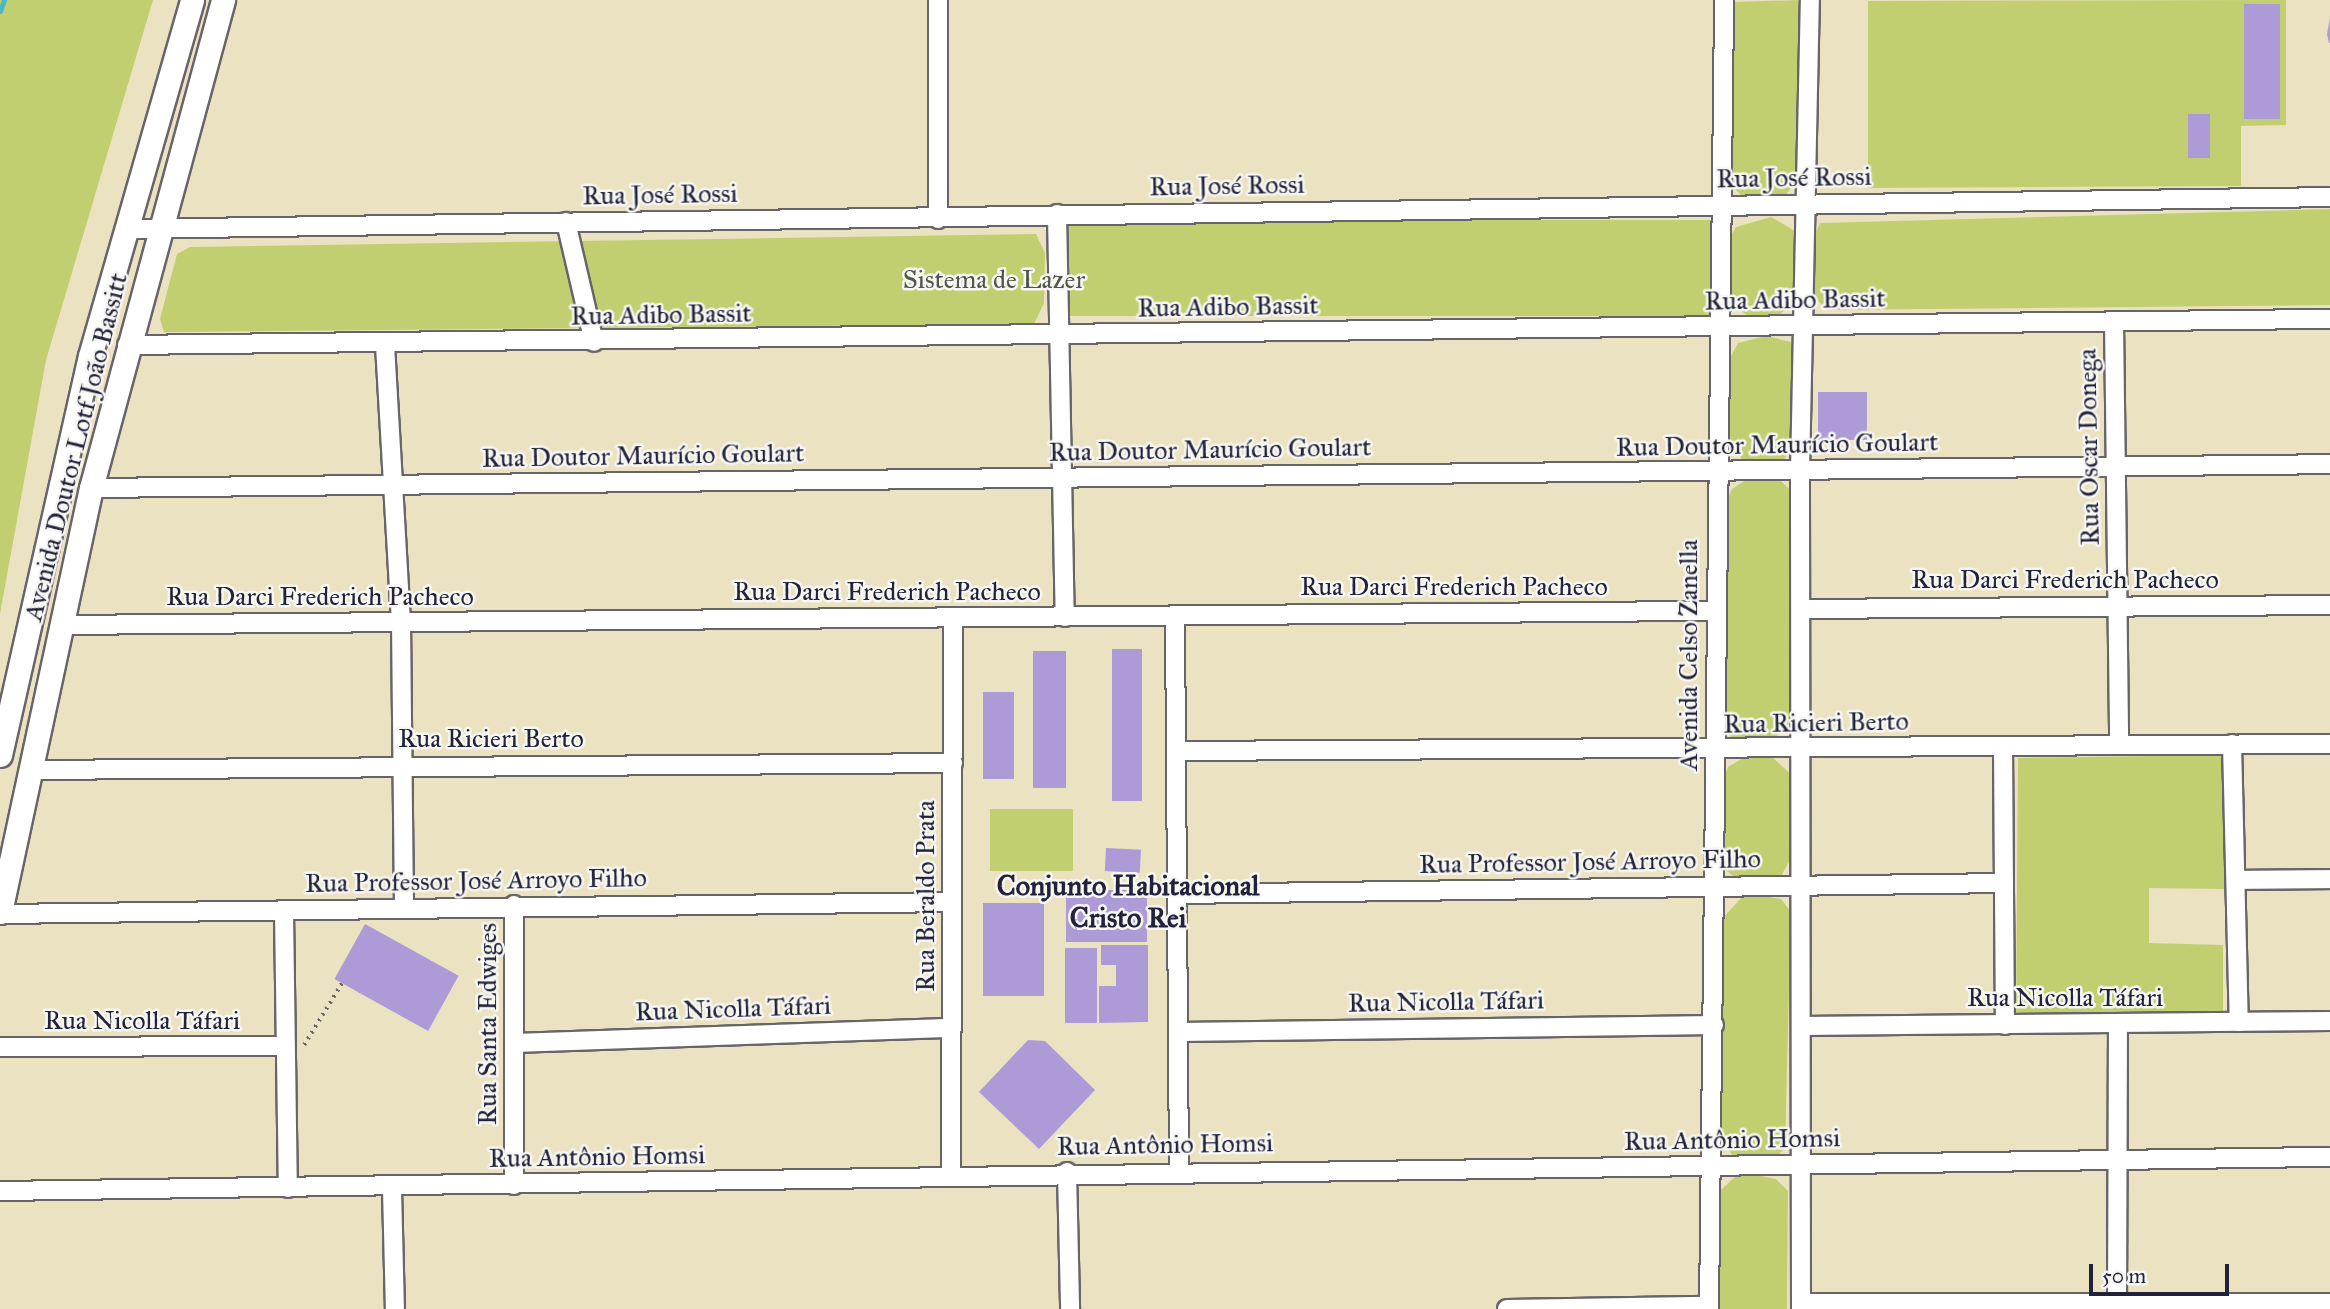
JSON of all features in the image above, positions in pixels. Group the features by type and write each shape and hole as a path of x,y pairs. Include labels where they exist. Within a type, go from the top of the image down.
{"main road":[{"name":"Avenida Doutor Lotf João Bassitt","path":"0,755 125,229 192,0"},
{"name":"Avenida Doutor Lotf João Bassitt","path":"0,913 91,488 127,345 223,0"}],"street":[{"path":"938,0 938,219"},
{"name":"Avenida Celso Zanella","path":"1709,1308 1717,751 1713,611 1721,326 1724,0"},
{"path":"1810,0 1800,471 1803,750 1800,1165 1802,1306 2330,1303"},
{"name":"Rua José Rossi","path":"125,229 2330,197"},
{"path":"1057,214 1063,335 1065,617"},
{"path":"566,222 594,342"},
{"name":"Rua Adibo Bassit","path":"127,345 385,345 2330,319"},
{"name":"Rua Oscar Donega","path":"2114,321 2113,467 2119,742"},
{"path":"385,345 389,485 401,622 404,905"},
{"name":"Rua Doutor Maurício Goulart","path":"91,488 2330,464"},
{"name":"Rua Darci Frederich Pacheco","path":"1801,608 2118,604 2330,605"},
{"name":"Rua Darci Frederich Pacheco","path":"60,625 1713,611"},
{"path":"1175,616 1180,1171"},
{"name":"Rua Beraldo Prata","path":"951,1174 953,618"},
{"name":"Rua Ricieri Berto","path":"1176,751 1717,751 2119,742 2330,744"},
{"path":"2232,744 2239,1022"},
{"path":"2003,746 2005,1025"},
{"name":"Rua Ricieri Berto","path":"29,770 953,763"},
{"path":"2235,880 2330,879"},
{"name":"Rua Professor José Arroyo Filho","path":"1177,894 2004,883"},
{"name":"Rua Professor José Arroyo Filho","path":"0,913 284,912 404,905 952,902"},
{"name":"Rua Santa Edwiges","path":"514,905 514,1185"},
{"path":"284,912 288,1188"},
{"name":"Rua Nicolla Táfari","path":"1801,1026 2330,1021"},
{"name":"Rua Nicolla Táfari","path":"1179,1032 1714,1025"},
{"path":"2117,1305 2118,1025"},
{"name":"Rua Nicolla Táfari","path":"516,1043 952,1028"},
{"name":"Rua Nicolla Táfari","path":"0,1047 285,1046"},
{"name":"Rua Antônio Homsi","path":"0,1191 392,1189 1067,1172 1713,1167 2330,1157"},
{"path":"1067,1172 1070,1309"},
{"path":"392,1189 395,1309"},
{"path":"1507,1309 1709,1308"}],"path":[{"path":"285,1046 306,1045 342,983"}],"green space":[{"path":"0,0 153,0 46,360 0,614"},
{"path":"1801,0 1799,178 1784,197 1744,198 1731,185 1732,2"},
{"path":"2286,0 2286,125 2241,126 2241,186 1868,188 1868,1"},
{"path":"2330,209 2330,305 1828,310 1810,294 1813,238 1820,223"},
{"path":"1771,217 1797,232 1792,304 1779,315 1749,317 1730,302 1727,243 1736,227"},
{"name":"Sistema de Lazer","path":"1066,220 1715,220 1715,316 1066,316"},
{"name":"Sistema de Lazer","path":"1036,234 1045,253 1044,303 1034,324 164,332 160,319 177,254 190,247"},
{"path":"1766,336 1791,342 1794,444 1783,461 1744,462 1730,442 1730,358 1738,343"},
{"path":"1749,478 1780,480 1795,495 1791,722 1770,742 1735,740 1722,729 1725,505 1732,489"},
{"path":"1748,755 1772,757 1792,775 1791,858 1780,878 1737,879 1722,867 1722,782 1728,767"},
{"path":"2223,755 2225,889 2149,888 2149,943 2223,945 2223,1013 2016,1018 2018,758"},
{"path":"990,809 1073,809 1073,871 990,871"},
{"path":"1742,897 1781,899 1791,912 1785,1148 1777,1156 1733,1156 1721,1139 1721,920"},
{"path":"1755,1175 1776,1179 1788,1191 1787,1309 1718,1309 1721,1190 1736,1176"}],"building":[{"path":"2244,4 2280,4 2280,119 2244,119"},
{"path":"2330,18 2330,43 2329,43 2327,34"},
{"path":"2188,114 2210,114 2210,158 2188,158"},
{"path":"1818,392 1867,392 1867,440 1818,440"},
{"path":"1112,649 1142,649 1142,801 1112,801"},
{"path":"1033,651 1066,651 1066,788 1033,788"},
{"path":"983,692 1014,692 1014,779 983,779"},
{"path":"1106,848 1141,850 1140,873 1105,871"},
{"path":"1066,890 1147,890 1147,942 1066,942"},
{"path":"983,903 1044,903 1044,996 983,996"},
{"path":"365,924 459,976 428,1031 334,979"},
{"path":"1101,945 1148,945 1148,1022 1099,1023 1099,986 1116,986 1116,965 1101,965"},
{"path":"1065,948 1097,948 1097,1023 1065,1023"},
{"path":"1028,1040 1045,1041 1095,1090 1039,1149 979,1092"}],"waterway":[{"path":"0,11 4,0"}],"district":[{"name":"Conjunto Habitacional Cristo Rei","path":"1128,902"}]}
